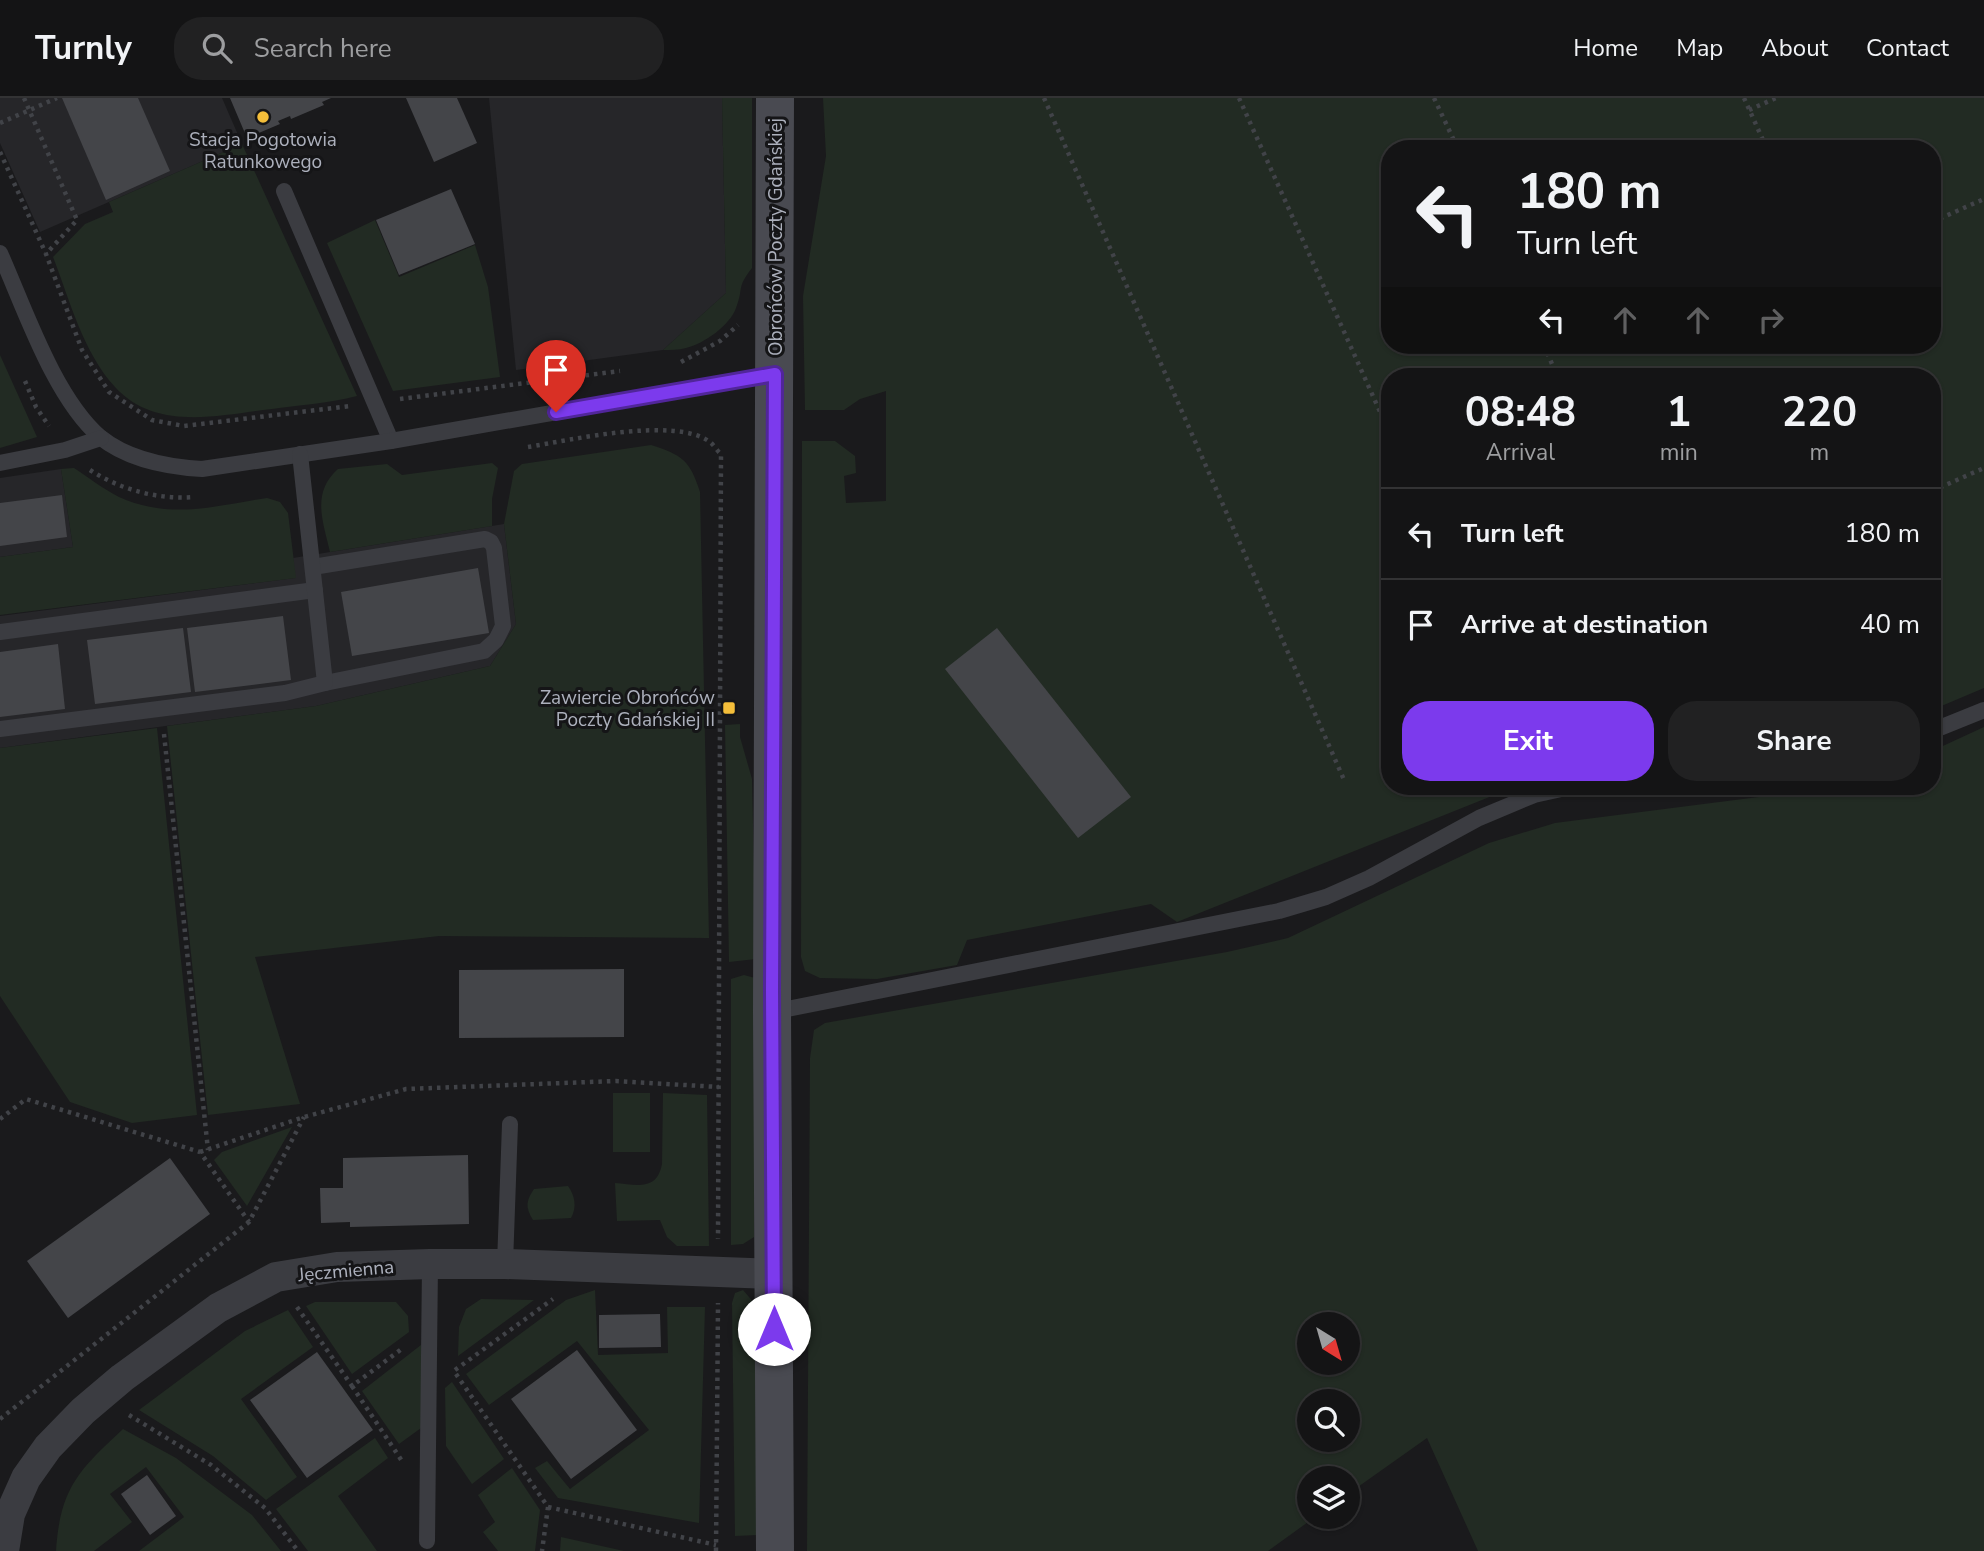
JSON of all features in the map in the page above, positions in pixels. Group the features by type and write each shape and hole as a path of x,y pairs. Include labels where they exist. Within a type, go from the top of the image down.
{"street":[{"name":"Obrońców Poczty Gdańskiej","path":"775,98 772,1012 775,1551"},
{"name":"Jęczmienna","path":"4,1551 10,1514 26,1478 48,1447 83,1411 122,1377 218,1308 276,1277 337,1267 505,1264 774,1274"}],"lane":[{"path":"284,191 391,441"},
{"path":"0,253 58,384 77,414 102,438 124,451 175,467 202,469 391,441 775,374"},
{"path":"0,463 65,450 102,438"},
{"path":"300,454 326,683"},
{"path":"0,729 285,694 484,651 500,634 504,618 494,548 491,542 485,539 313,567"},
{"path":"0,632 315,590"},
{"path":"1941,727 1984,710"},
{"path":"772,1012 1279,911 1326,897 1479,818 1542,795"},
{"path":"505,1264 510,1124"},
{"path":"427,1541 430,1265"}],"path":[{"path":"24,98 77,220 46,254"},
{"path":"0,123 57,98"},
{"path":"1044,98 1345,782"},
{"path":"1239,98 1381,415"},
{"path":"1434,98 1454,140"},
{"path":"1744,98 1763,140"},
{"path":"1749,110 1776,98"},
{"path":"1941,218 1984,199"},
{"path":"554,1298 452,1369 548,1507 716,1548 721,454"},
{"path":"1941,487 1984,468"},
{"path":"161,709 208,1150"},
{"path":"0,1119 26,1099 200,1152 304,1117 406,1089 616,1081 719,1087"},
{"path":"0,1419 250,1223 304,1117"},
{"path":"200,1152 250,1223"},
{"path":"292,1300 427,1499"},
{"path":"352,1386 429,1329"},
{"path":"120,1410 211,1465 254,1499 265,1508 298,1551"},
{"path":"542,1551 548,1507"}],"shaded area":[{"path":"0,98 222,98 242,144 40,232 0,143"},
{"path":"489,98 722,98 726,293 663,350 516,370"},
{"path":"722,98 752,98 752,268 742,284 733,314 722,327 693,346 663,350 726,293"},
{"path":"823,98 1984,98 1984,688 1941,706 1941,368 1381,368 1381,795 1494,795 1177,922 1151,904 967,940 957,965 877,979 820,978 805,971 801,957 802,441 835,441 855,456 856,473 844,476 846,503 886,501 886,391 860,399 844,410 805,410 803,296 826,156"},
{"path":"242,144 357,396 210,417 169,415 150,410 131,401 115,387 94,358 78,325 53,257 85,224 113,212 109,202"},
{"path":"375,220 399,277 475,245 488,287 500,377 393,391 327,243"},
{"path":"0,355 37,437 0,448"},
{"path":"651,445 683,460 700,492 709,938 439,936 255,957 300,1104 208,1115 167,726 316,706 490,666 516,624 504,524 514,471 522,464"},
{"path":"492,463 498,468 492,499 492,526 330,552 321,508 324,488 338,469 387,464 402,475"},
{"path":"74,468 119,497 156,508 193,509 267,498 280,502 288,513 296,578 0,615 0,557 73,547 61,469"},
{"path":"61,469 73,547 0,557 0,478"},
{"path":"504,524 516,624 490,666 316,706 0,748 0,616 295,578 293,558"},
{"path":"740,724 740,737 752,779 756,959 729,962 725,725"},
{"path":"1984,727 1984,1551 1478,1551 1427,1438 1360,1485 1360,1466 1297,1466 1298,1529 1268,1551 807,1551 810,1058 814,1030 825,1023 1227,952 1288,938 1489,843 1555,823 1774,795 1941,795 1941,747"},
{"path":"157,728 197,1115 132,1123 70,1102 0,996 0,748"},
{"path":"744,975 755,978 754,1237 743,1244 731,1245 731,979"},
{"path":"613,1093 650,1093 650,1152 613,1152"},
{"path":"663,1093 707,1095 709,1246 677,1246 667,1237 660,1220 617,1221 615,1183 645,1184 656,1179 659,1173 662,1164"},
{"path":"292,1127 247,1206 214,1160 222,1152"},
{"path":"568,1186 574,1202 571,1218 533,1220 528,1204 534,1189"},
{"path":"595,1290 598,1355 668,1353 667,1307 705,1307 699,1523 558,1498 535,1468 547,1461 570,1489 649,1430 577,1341 489,1405 466,1374 566,1300"},
{"path":"743,1290 755,1304 758,1535 735,1536 732,1303 735,1293"},
{"path":"481,1299 534,1300 458,1356 459,1327 466,1309"},
{"path":"315,1302 396,1302 408,1316 409,1332 352,1374 306,1306"},
{"path":"288,1310 313,1347 241,1399 297,1477 266,1500 213,1456 139,1410 245,1331"},
{"path":"421,1345 421,1428 399,1444 362,1391"},
{"path":"452,1382 504,1459 472,1484 446,1446 445,1388"},
{"path":"123,1429 176,1458 252,1515 281,1551 139,1551 184,1517 146,1467 110,1494 132,1522 94,1551 56,1551 58,1529 67,1496 84,1469"},
{"path":"375,1438 388,1458 338,1496 377,1551 308,1551 276,1509"},
{"path":"512,1468 540,1510 535,1551 498,1551 483,1532 495,1522 478,1495"},
{"path":"561,1537 624,1551 560,1551"}],"building":[{"path":"62,98 138,98 170,171 106,200"},
{"name":"Stacja Pogotowia Ratunkowego","path":"230,98 331,98 322,102 324,105 291,119 290,116 278,121 280,124 247,138"},
{"path":"406,98 457,98 477,143 434,162"},
{"path":"451,189 475,244 399,275 376,220"},
{"path":"62,495 67,537 0,546 0,503"},
{"path":"478,568 489,633 352,656 341,592"},
{"path":"283,616 291,680 195,692 187,628"},
{"path":"183,628 191,692 95,704 87,640"},
{"path":"997,628 1131,797 1078,838 945,669"},
{"path":"58,644 65,709 0,717 0,652"},
{"path":"624,969 624,1037 459,1038 459,970"},
{"path":"468,1155 469,1224 350,1227 350,1222 321,1223 320,1188 343,1188 343,1158"},
{"path":"170,1158 210,1214 68,1318 27,1261"},
{"path":"660,1314 661,1347 599,1348 599,1315"},
{"path":"577,1350 637,1430 571,1479 511,1399"},
{"path":"317,1352 373,1430 307,1478 250,1400"},
{"path":"147,1475 176,1516 150,1535 121,1494"}],"place":[{"name":"Stacja Pogotowia Ratunkowego","path":"263,117"},
{"name":"Zawiercie Obrońców Poczty Gdańskiej II","path":"729,708"}],"route":[{"path":"556,412 775,374 772,990 774,1329"}]}
